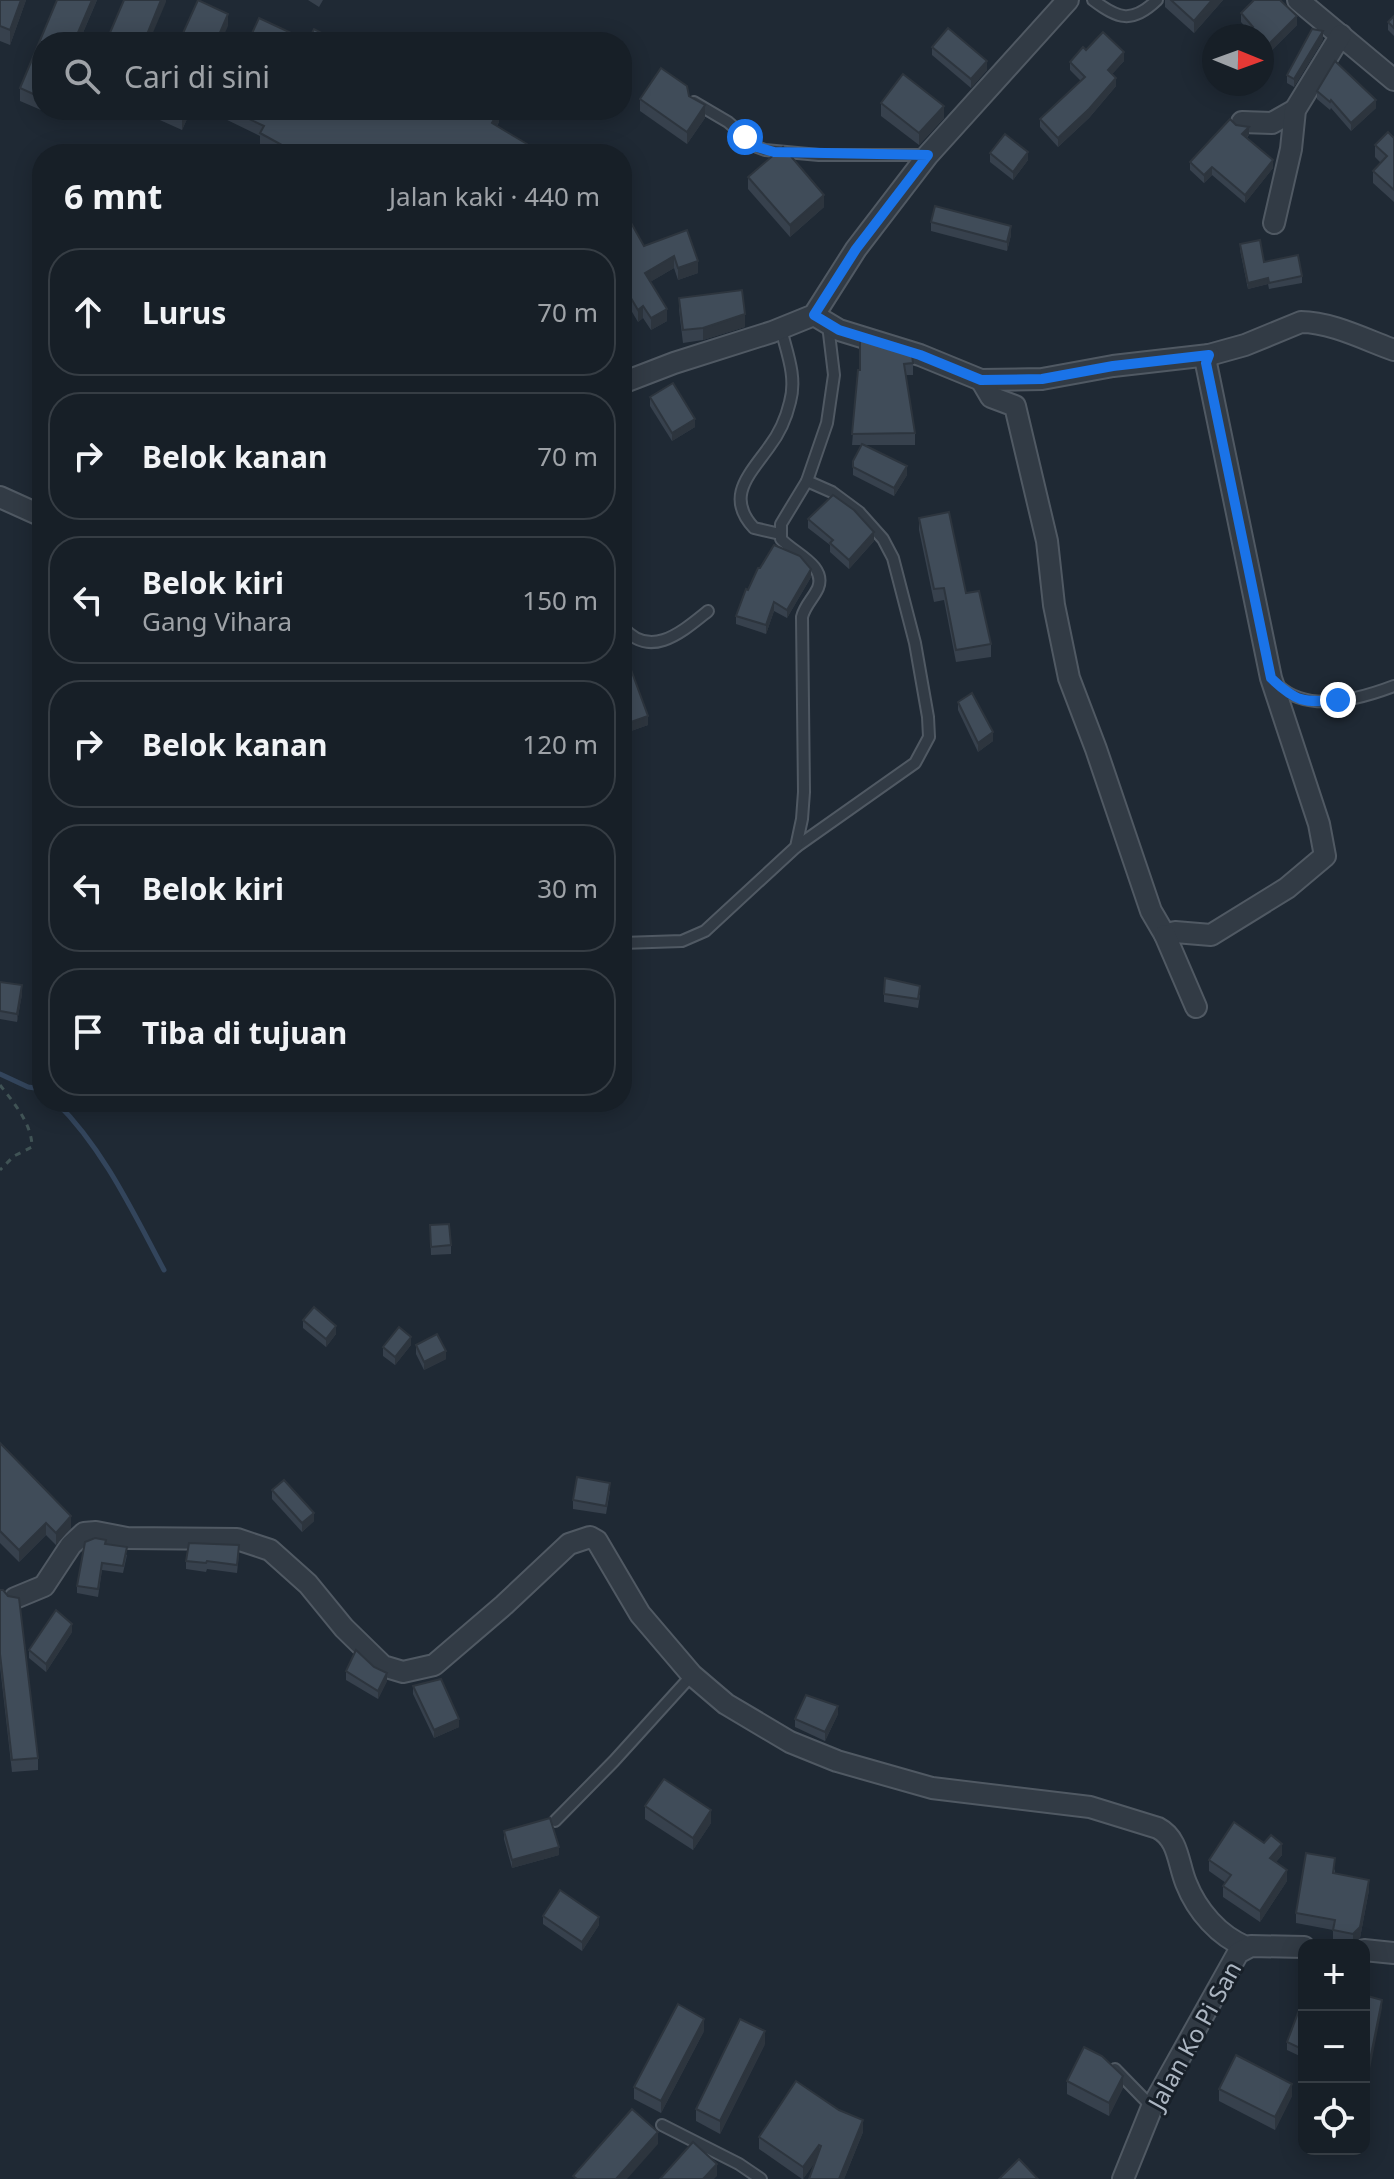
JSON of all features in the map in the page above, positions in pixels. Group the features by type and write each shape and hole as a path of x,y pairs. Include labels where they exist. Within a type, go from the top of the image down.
{"street":[{"path":"821,319 856,249 928,155 1068,0"},
{"path":"1298,0 1394,80"},
{"path":"1274,223 1291,149 1295,110 1341,35"},
{"path":"1242,122 1272,123 1295,110"},
{"path":"632,379 674,363 821,319 839,330 920,355 981,380 1042,379 1113,366 1209,355 1245,345 1301,322 1351,334 1394,350"},
{"path":"1165,935 1175,932 1211,935 1287,888 1325,856 1319,824 1271,678 1216,422 1206,363 1209,355"},
{"path":"981,380 991,397 1015,406 1047,541 1054,605 1069,678 1151,911 1165,935 1196,1007"},
{"path":"0,497 32,511"},
{"path":"15,1598 44,1586 65,1552 84,1533 127,1538 237,1539 262,1546 277,1555 383,1666 403,1672 417,1671 434,1665 449,1653 569,1544 590,1537 603,1549 651,1629 708,1691 753,1721 790,1742 837,1761 951,1791 1090,1807 1165,1832 1173,1842 1185,1881 1199,1907 1220,1931 1246,1947"},
{"name":"Jalan Ko Pi San","path":"1123,2179 1152,2107 1233,1960 1246,1947 1298,1947"},
{"path":"1370,1951 1394,1953"}],"lane":[{"path":"1093,0 1121,17 1142,13 1157,0"},
{"path":"694,102 728,122 757,147 765,150 819,155 928,155"},
{"path":"796,847 804,792 802,617 817,589 819,576 816,568 788,546 780,534 781,524 807,481 825,432 834,387 833,354 821,319"},
{"path":"780,534 754,528 741,509 740,496 750,471 777,434 792,398 790,362 781,329"},
{"path":"632,943 669,943 698,935 796,847 915,763 929,737 915,643 893,558 883,539 859,512 832,492 807,481"},
{"path":"632,636 644,641 665,641 675,637 708,611"},
{"path":"1271,678 1290,696 1315,702 1356,697 1394,686"},
{"path":"555,1821 692,1675"},
{"path":"1108,2063 1152,2107"},
{"path":"662,2125 739,2164 761,2179"}],"path":[{"path":"0,1085 32,1135 32,1147 14,1156 0,1170"}],"building":[{"path":"0,0 21,0 10,30 0,26"},
{"path":"57,0 92,0 78,32 44,32"},
{"path":"124,0 161,0 148,32 110,32"},
{"path":"198,0 228,14 220,32 184,32"},
{"path":"1171,0 1212,0 1194,21"},
{"path":"1254,0 1280,0 1297,16 1274,39 1274,24 1250,24 1241,13"},
{"path":"259,18 289,32 253,32"},
{"path":"948,28 987,61 971,79 932,47"},
{"path":"1312,29 1323,31 1294,79 1287,75"},
{"path":"1103,32 1124,52 1108,70 1116,78 1058,138 1040,119 1085,77 1070,62"},
{"path":"32,59 32,93 20,88"},
{"path":"1335,61 1376,100 1351,123 1331,100 1317,91"},
{"path":"661,68 687,86 689,96 705,105 687,132 640,99"},
{"path":"903,74 944,106 919,133 881,103"},
{"path":"1230,119 1236,125 1249,127 1242,134 1273,160 1245,195 1212,167 1204,175 1190,162"},
{"path":"251,120 494,120 492,123 527,144 280,144 260,133 264,126"},
{"path":"1388,132 1394,138 1394,190 1373,171 1387,156 1375,145"},
{"path":"1005,134 1028,152 1013,172 990,153"},
{"path":"783,147 824,195 790,225 748,177"},
{"path":"935,206 1011,226 1007,242 931,222"},
{"path":"632,225 644,246 687,230 698,261 678,268 674,256 645,273 667,309 651,318 643,306 638,310 632,300"},
{"path":"1260,240 1264,262 1298,255 1302,276 1269,283 1268,278 1248,283 1240,244"},
{"path":"742,290 745,314 703,328 683,330 679,298"},
{"path":"860,339 912,355 913,363 904,364 915,433 852,434 860,370"},
{"path":"673,383 695,419 672,433 650,397"},
{"path":"862,444 907,466 894,488 853,467"},
{"path":"833,495 854,510 874,532 849,560 830,543 833,540 808,519"},
{"path":"949,512 966,593 979,591 991,644 956,650 944,588 934,589 919,518"},
{"path":"774,545 800,556 811,569 787,610 774,602 766,625 736,616 746,589"},
{"path":"632,672 648,716 632,722"},
{"path":"972,693 993,732 978,743 958,702"},
{"path":"885,978 920,986 918,999 884,994"},
{"path":"0,982 22,985 17,1014 0,1011"},
{"path":"449,1224 451,1245 431,1247 430,1225"},
{"path":"314,1307 336,1326 326,1339 303,1320"},
{"path":"399,1327 411,1337 395,1357 383,1347"},
{"path":"437,1334 446,1351 424,1362 416,1345"},
{"path":"0,1443 71,1516 56,1533 46,1523 19,1550 0,1531"},
{"path":"577,1477 610,1483 606,1506 573,1500"},
{"path":"284,1480 314,1513 302,1523 272,1490"},
{"path":"95,1538 106,1540 105,1544 127,1547 123,1566 102,1563 98,1589 77,1586 85,1542"},
{"path":"189,1543 239,1545 237,1565 186,1561"},
{"path":"0,1590 8,1596 19,1598 38,1758 12,1760 0,1654"},
{"path":"56,1610 72,1624 46,1664 29,1650"},
{"path":"356,1650 374,1667 387,1673 378,1691 346,1671"},
{"path":"441,1679 459,1719 434,1730 413,1686"},
{"path":"806,1695 838,1706 825,1732 795,1719"},
{"path":"664,1779 711,1810 693,1838 645,1806"},
{"path":"550,1818 559,1847 512,1860 504,1831"},
{"path":"1234,1822 1264,1843 1271,1835 1282,1844 1270,1858 1287,1870 1260,1911 1223,1886 1231,1875 1209,1860"},
{"path":"1306,1853 1335,1858 1333,1873 1369,1880 1360,1927 1353,1934 1333,1930 1335,1920 1296,1913"},
{"path":"560,1890 599,1917 582,1942 543,1916"},
{"path":"1370,1997 1382,2000 1370,2060"},
{"path":"678,2004 704,2019 661,2101 634,2087"},
{"path":"1298,2013 1298,2047 1287,2042"},
{"path":"740,2019 765,2031 720,2121 696,2109"},
{"path":"1084,2047 1102,2056 1123,2076 1109,2103 1067,2081"},
{"path":"1236,2055 1292,2084 1275,2117 1219,2089"},
{"path":"796,2081 839,2110 863,2120 839,2179 809,2179 821,2146 803,2167 759,2137"},
{"path":"632,2109 658,2132 616,2179 577,2179 573,2176"},
{"path":"693,2142 717,2164 703,2179 660,2179"},
{"path":"1019,2159 1038,2179 999,2179"}],"waterway":[{"path":"0,1074 32,1088"},
{"path":"65,1112 103,1160 164,1270"}],"route":[{"path":"745,137 757,147 774,152 928,155 856,249 814,315 839,330 920,355 981,380 1042,379 1113,366 1209,355 1206,363 1216,422 1232,485 1235,515 1271,678 1290,696 1315,702 1338,700"}]}
